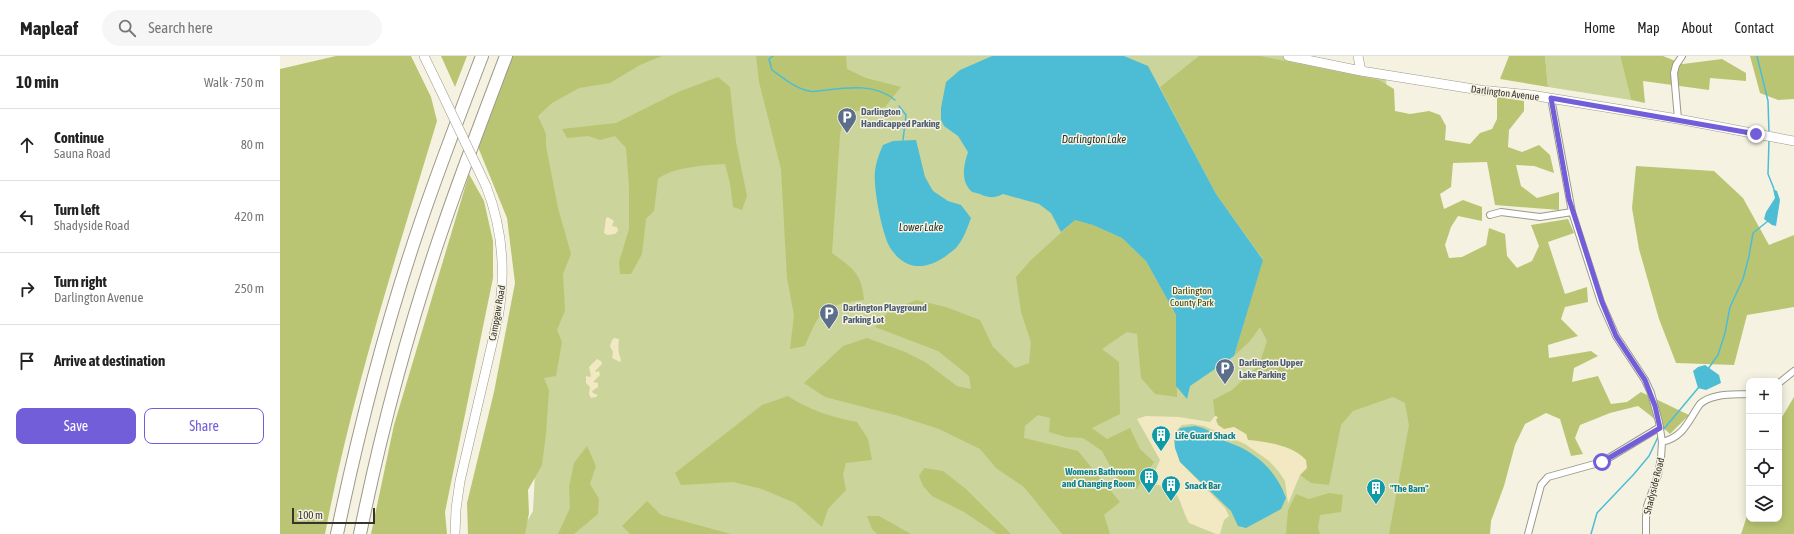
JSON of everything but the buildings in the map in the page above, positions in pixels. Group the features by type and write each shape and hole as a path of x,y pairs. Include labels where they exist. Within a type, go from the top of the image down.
{"highway":[{"path":"337,534 367,405 403,276 442,162 482,56"},
{"path":"360,534 388,410 420,297 447,214 506,56"}],"main road":[{"name":"Campgaw Road","path":"424,56 486,186 494,208 500,237 503,263 502,292 498,318 460,481 454,534"},
{"name":"Darlington Avenue","path":"1288,56 1361,72 1473,89 1551,98 1678,119 1794,141"},
{"path":"1358,56 1361,72"}],"street":[{"path":"1678,119 1674,73 1676,65 1682,56"},
{"name":"Shadyside Road","path":"1551,98 1572,212 1609,321 1623,347 1645,380 1655,406 1660,428 1662,442 1659,471 1646,517 1646,534"},
{"path":"1490,215 1500,212 1540,217 1572,212"},
{"path":"1782,381 1794,371"},
{"path":"1662,442 1672,439 1680,433 1704,400 1713,397 1746,394"},
{"path":"1528,534 1541,485 1548,477 1602,462 1660,428"}],"green space":[{"path":"336,56 411,56 431,97 437,121 361,377 325,534 280,534 280,69"},
{"path":"441,56 467,56 455,87"},
{"path":"513,56 662,56 640,65 610,83 579,88 552,103 538,116 546,134 546,146 558,208 571,254 563,274 565,311 557,330 562,342 556,376 544,378 549,390 542,465 528,490 529,513 525,534 468,534 467,503 494,392 515,283 507,218 478,147"},
{"name":"Darlington County Park","path":"635,56 1288,56 1386,76 1387,98 1424,193 1404,534 520,534 533,511 540,374 534,118 540,102"},
{"path":"756,56 846,56 847,69 866,78 901,87 885,107 844,113 840,136 832,253 855,272 861,283 864,300 839,304 831,307 820,316 805,346 790,349 794,315 787,278 781,169 759,82"},
{"path":"1199,56 1260,56 1379,80 1394,89 1395,111 1410,114 1429,111 1440,115 1446,126 1445,140 1470,144 1480,133 1492,129 1497,119 1497,97 1524,101 1524,111 1509,130 1508,147 1522,152 1539,145 1550,155 1554,173 1534,166 1516,165 1521,186 1537,198 1559,192 1559,210 1495,205 1487,162 1453,163 1451,187 1440,194 1444,209 1463,200 1482,207 1482,221 1458,216 1451,227 1445,245 1449,258 1462,257 1486,245 1489,228 1505,234 1507,256 1517,268 1532,261 1539,246 1531,225 1568,219 1574,233 1548,242 1565,294 1587,287 1588,302 1565,307 1561,319 1578,336 1548,345 1549,358 1591,351 1598,356 1574,368 1572,382 1598,376 1611,404 1627,402 1641,392 1689,415 1670,434 1638,406 1610,413 1580,425 1575,438 1583,454 1571,456 1560,419 1546,413 1525,424 1515,445 1504,486 1491,521 1490,534 1389,534 1409,425 1405,403 1393,397 1353,411 1341,425 1329,485 1311,483 1300,475 1270,443 1248,440 1246,434 1234,427 1224,429 1218,425 1213,400 1232,390 1259,365 1267,341 1260,327 1250,341 1234,356 1263,259 1216,194 1160,87"},
{"path":"1509,56 1545,56 1548,87 1500,79"},
{"path":"1545,56 1620,56 1631,100 1548,87"},
{"path":"1620,56 1663,56 1683,64 1722,59 1746,73 1746,81 1710,78 1709,90 1643,81 1645,103 1631,100"},
{"path":"1750,56 1794,56 1794,99 1778,100 1760,93"},
{"path":"718,77 730,87 736,142 747,196 742,210 733,207 730,183 725,164 690,167 664,175 658,179 654,211 646,219 642,254 631,274 620,274 619,262 629,229 629,186 626,148 615,136 600,140 588,136 567,138 562,129 616,123 678,92"},
{"path":"1636,166 1714,171 1743,198 1769,245 1794,235 1794,307 1747,315 1734,365 1676,363 1659,319 1639,249 1632,208"},
{"path":"469,174 484,201 493,241 493,278 445,512 447,534 371,534 394,425"},
{"path":"1075,220 1093,225 1122,238 1146,261 1176,315 1177,397 1155,394 1141,378 1137,334 1127,332 1102,349 1119,362 1120,414 1092,428 1107,439 1130,428 1140,449 1154,462 1137,489 1121,486 1102,451 1083,438 1066,437 1049,432 1050,418 1038,415 1025,426 1024,438 1078,451 1120,502 1104,515 1110,534 1062,534 1024,487 996,468 980,449 939,429 899,416 825,397 804,383 843,346 867,338 905,352 925,362 957,386 971,389 969,376 938,351 875,327 888,312 916,300 946,307 980,320 993,347 1015,368 1029,363 1031,342 1021,312 1016,277 1031,260"},
{"path":"788,396 821,412 838,418 857,422 868,439 872,460 846,463 843,474 846,490 828,509 822,527 795,503 762,489 733,482 681,485 675,473 762,405"},
{"path":"1794,397 1794,534 1741,534 1746,519 1746,522 1782,522 1782,417"},
{"path":"587,446 596,466 590,484 599,499 598,514 574,534 558,534 570,508 569,487 574,463"},
{"path":"924,468 943,471 966,489 1011,534 997,534 964,512 932,496 923,486 919,476"},
{"path":"1329,493 1343,495 1341,512 1320,515 1318,528 1320,534 1286,534 1288,510 1296,494 1309,499"},
{"path":"647,501 661,515 731,534 630,534 622,526"},
{"path":"867,516 879,516 911,534 877,534 872,529"}],"sand":[{"path":"608,217 614,221 612,226 617,227 618,231 615,234 607,235 604,233 606,218"},
{"path":"614,338 619,339 618,350 621,360 620,362 612,358 613,352 610,346"},
{"path":"597,359 601,361 602,364 595,371 599,371 600,375 593,382 598,383 598,387 592,391 598,395 591,398 589,394 590,387 586,383 586,376 591,376 589,367"},
{"path":"1146,416 1179,417 1210,422 1215,416 1218,417 1216,420 1218,425 1224,429 1234,427 1246,434 1248,440 1271,443 1294,451 1306,460 1307,468 1300,475 1288,504 1285,481 1269,461 1245,444 1204,426 1192,424 1182,425 1176,431 1174,437 1180,462 1225,508 1229,516 1224,520 1220,534 1216,534 1189,523 1175,493 1164,486 1154,484 1153,476 1160,460 1137,419"}],"water":[{"name":"Darlington Lake","path":"992,56 1124,56 1148,66 1216,194 1263,260 1234,356 1190,386 1187,399 1176,386 1176,315 1146,261 1122,238 1093,225 1075,220 1061,232 1051,213 1039,204 1003,194 995,197 988,197 972,192 965,182 965,162 968,152 958,136 944,126 941,120 941,108 946,82 960,70"},
{"name":"Lower Lake","path":"916,140 925,177 933,191 948,201 961,205 971,218 963,238 955,249 939,261 924,266 910,265 897,256 891,249 881,223 875,188 876,164 883,145 893,141"},
{"path":"1773,189 1777,191 1780,200 1776,226 1764,219 1766,212 1775,198"},
{"path":"1705,365 1719,375 1721,383 1706,390 1698,388 1693,371 1698,367"},
{"path":"1195,426 1207,430 1225,441 1248,451 1262,462 1278,481 1286,498 1281,509 1246,528 1238,526 1231,511 1180,462 1175,448 1174,437 1180,428"}],"waterway":[{"path":"773,56 769,59 772,70 804,90 813,92 845,88 862,88 880,91 895,100"},
{"path":"1757,56 1768,101 1769,133"},
{"path":"899,106 906,115 903,140"},
{"path":"1769,140 1768,174 1774,189"},
{"path":"1708,369 1718,355 1725,333 1730,307 1743,279 1753,233 1768,221"},
{"path":"1663,430 1699,387"},
{"path":"1591,534 1597,513 1649,456 1659,435"}],"place":[{"name":"Darlington Handicapped Parking","path":"847,134"},
{"name":"Darlington Playground Parking Lot","path":"829,330"},
{"name":"Darlington Upper Lake Parking","path":"1225,385"},
{"name":"Life Guard Shack","path":"1161,452"},
{"name":"Womens Bathroom and Changing Room","path":"1149,494"},
{"name":"Snack Bar","path":"1171,502"},
{"name":"\"The Barn\"","path":"1376,505"}],"route":[{"path":"1602,462 1630,444 1660,428 1651,393 1645,380 1616,336 1609,321 1572,212 1551,98 1678,119 1756,134"}]}
